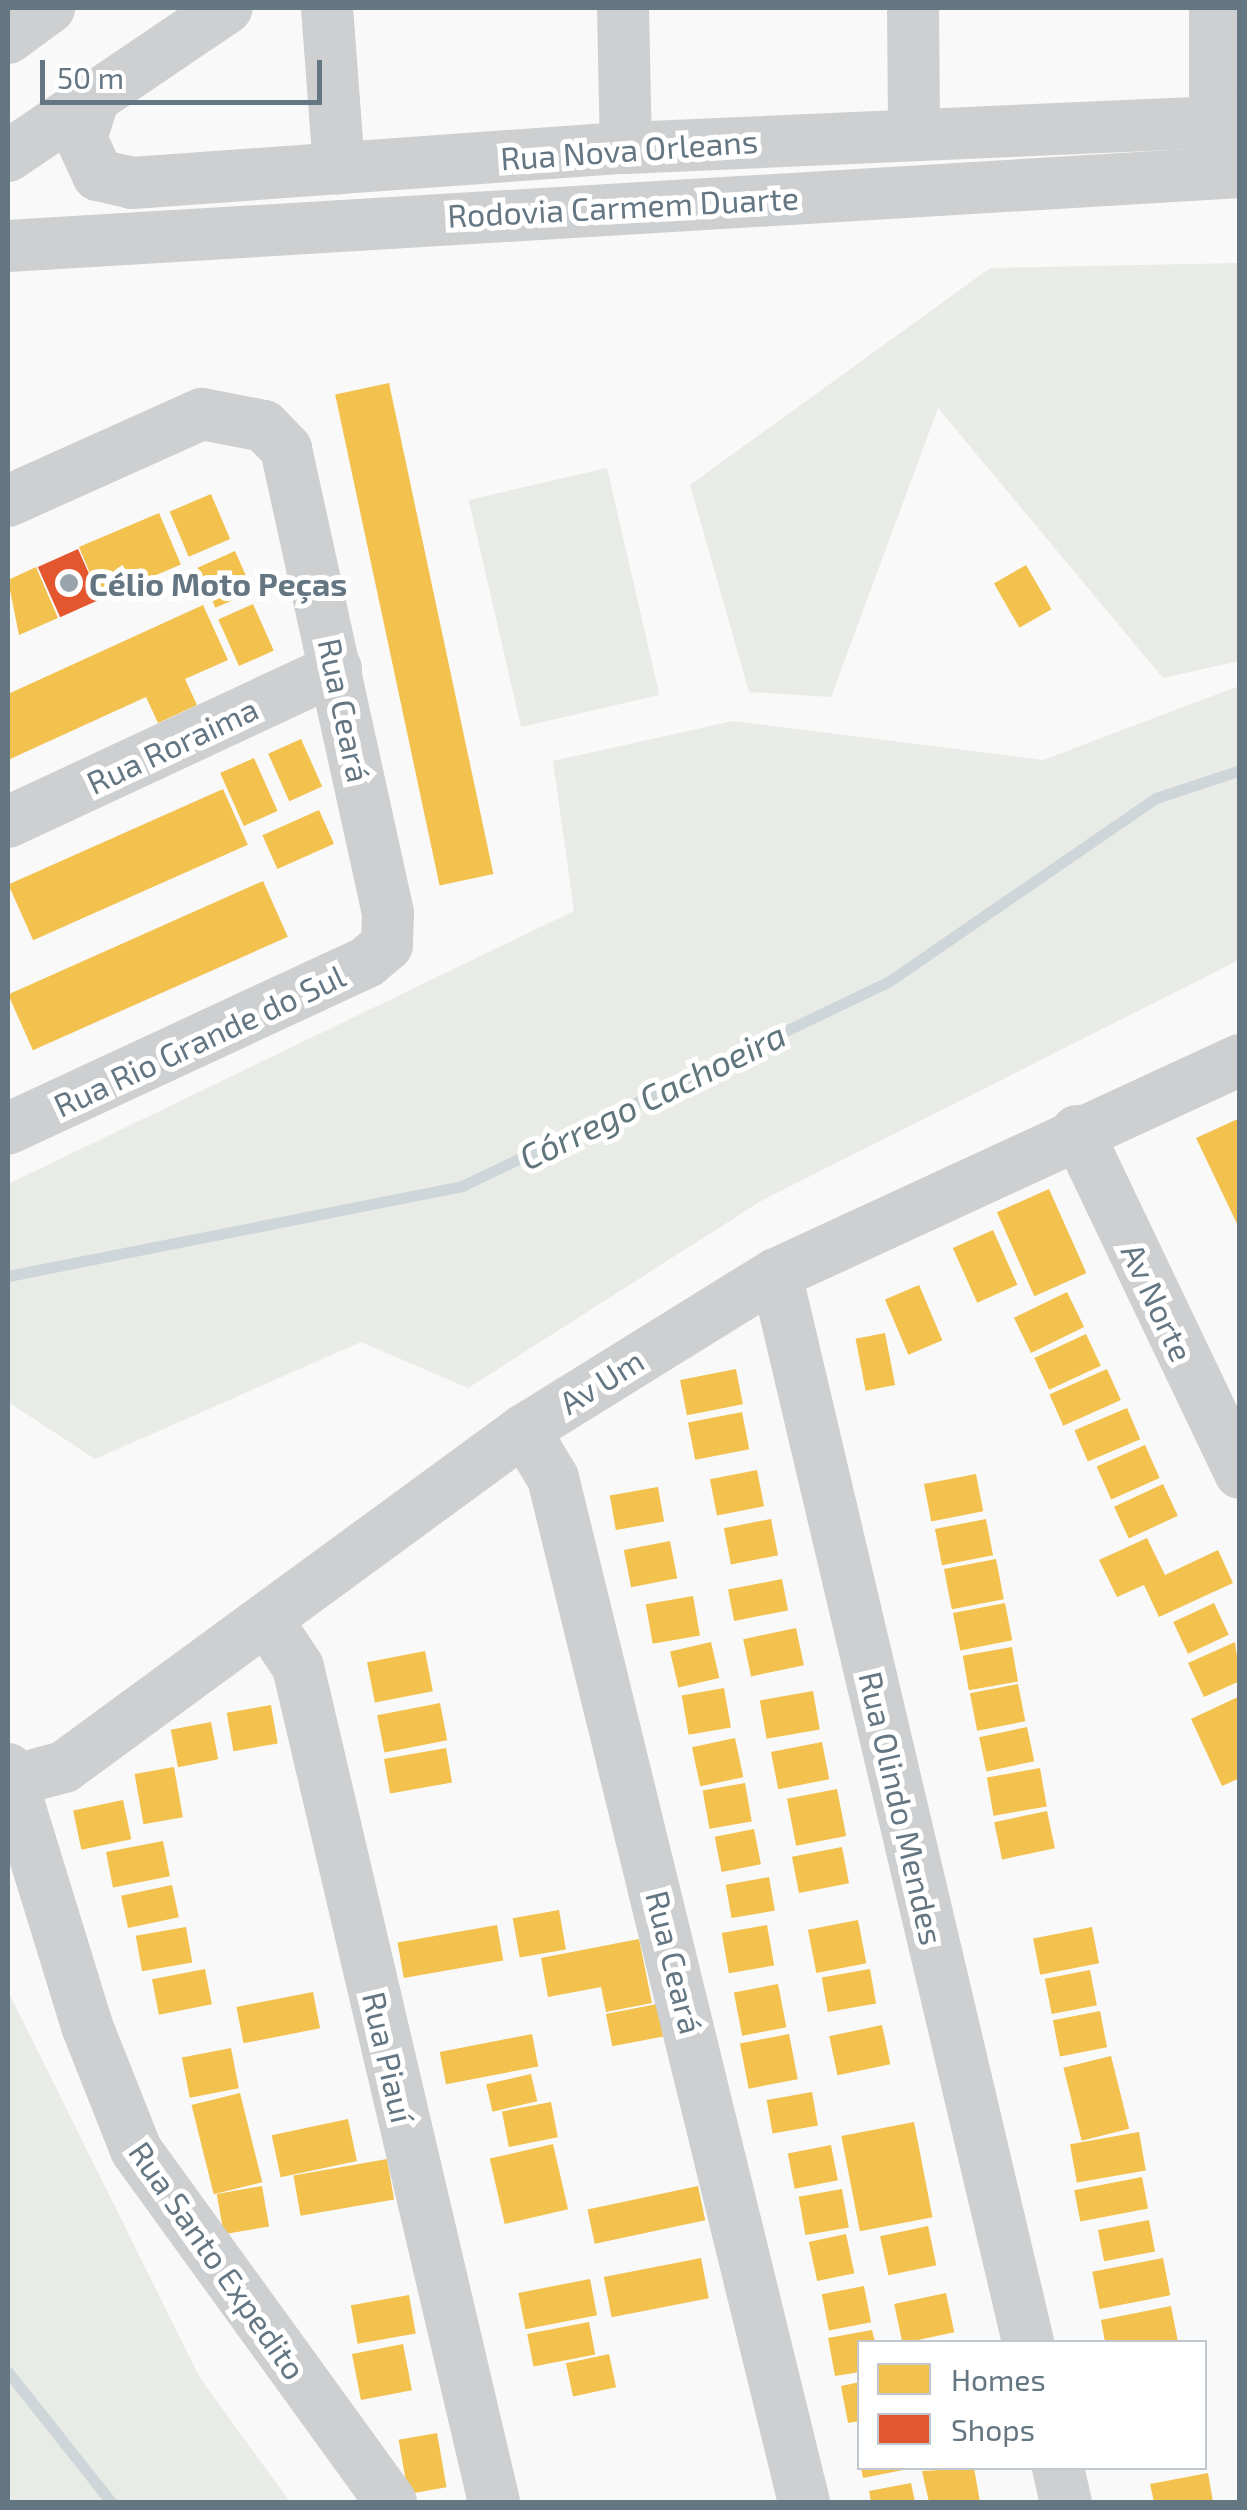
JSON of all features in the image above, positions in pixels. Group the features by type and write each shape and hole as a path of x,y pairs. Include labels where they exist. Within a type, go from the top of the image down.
{"street":[{"path":"16,135 92,104 227,8"},
{"path":"327,8 339,169"},
{"path":"623,8 626,148"},
{"path":"913,8 914,133"},
{"path":"1214,8 1227,121"},
{"path":"92,104 81,138 98,175"},
{"name":"Rua Nova Orleans","path":"16,135 98,175 132,183 626,148 1227,121"},
{"name":"Rodovia Carmem Duarte","path":"8,246 1240,172"},
{"name":"Rua Ceará","path":"8,501 202,414 264,426 286,450 388,913 387,945"},
{"name":"Rua Roraima","path":"8,822 336,669"},
{"name":"Rua Rio Grande do Sul","path":"8,1129 387,945"},
{"name":"Av Um","path":"10,1775 64,1768 524,1430 776,1274 1076,1132 1240,1060"},
{"name":"Av Norte","path":"1076,1132 1240,1473"},
{"name":"Rua Olindo Mendes","path":"776,1274 1028,2340"},
{"name":"Rua Ceará","path":"524,1430 553,1478 804,2502"},
{"name":"Rua Piauí","path":"267,1620 298,1668 494,2502"},
{"name":"Rua Santo Expedito","path":"10,1775 86,2026 136,2150 391,2502"},
{"path":"1058,2470 1066,2502"}],"shaded area":[{"path":"1239,263 1239,661 1163,678 938,408 831,697 749,692 690,485 990,268"},
{"path":"607,468 659,695 521,727 469,500"},
{"path":"1239,686 1239,960 761,1201 468,1388 361,1342 95,1459 8,1402 8,1184 574,911 553,761 733,721 1043,760"},
{"path":"8,1991 200,2378 290,2502 8,2502"}],"building: Homes":[{"path":"389,383 493,874 440,885 335,394"},
{"path":"211,494 230,539 189,557 170,512"},
{"path":"159,513 181,565 101,599 79,547"},
{"path":"235,551 253,591 215,608 198,568"},
{"path":"1026,565 1052,609 1019,628 994,584"},
{"path":"36,567 58,618 19,635 8,580"},
{"path":"253,604 274,651 239,666 218,619"},
{"path":"203,605 228,660 185,679 197,705 158,723 146,697 8,760 8,694"},
{"path":"301,739 322,787 289,801 268,754"},
{"path":"254,758 278,811 244,826 220,773"},
{"path":"223,789 248,845 33,940 8,885"},
{"path":"319,810 334,844 277,869 262,835"},
{"path":"263,881 288,937 33,1050 8,994"},
{"path":"1240,1118 1240,1230 1196,1138"},
{"path":"1049,1189 1086,1273 1034,1296 997,1212"},
{"path":"993,1230 1017,1285 977,1303 953,1248"},
{"path":"919,1285 942,1340 908,1355 885,1299"},
{"path":"1067,1292 1084,1327 1031,1353 1014,1318"},
{"path":"885,1333 895,1385 866,1391 856,1339"},
{"path":"1086,1334 1101,1366 1049,1390 1034,1358"},
{"path":"736,1369 743,1404 687,1415 680,1380"},
{"path":"1107,1369 1121,1400 1063,1426 1049,1395"},
{"path":"1127,1408 1140,1439 1088,1462 1075,1430"},
{"path":"742,1412 749,1449 695,1460 688,1422"},
{"path":"1145,1445 1160,1478 1111,1499 1097,1467"},
{"path":"757,1470 764,1506 717,1515 710,1479"},
{"path":"976,1474 983,1511 931,1521 924,1484"},
{"path":"1163,1484 1178,1516 1129,1539 1114,1507"},
{"path":"658,1487 664,1521 616,1530 610,1496"},
{"path":"771,1519 778,1555 731,1564 724,1528"},
{"path":"986,1519 993,1555 942,1565 935,1529"},
{"path":"1147,1538 1165,1575 1218,1550 1233,1583 1159,1617 1144,1585 1117,1597 1099,1560"},
{"path":"670,1541 677,1578 631,1587 624,1550"},
{"path":"996,1559 1004,1599 952,1609 944,1569"},
{"path":"782,1579 788,1610 734,1621 728,1589"},
{"path":"693,1596 700,1635 653,1644 646,1604"},
{"path":"1005,1603 1012,1640 960,1650 953,1613"},
{"path":"1214,1603 1229,1635 1188,1654 1173,1622"},
{"path":"796,1628 804,1665 751,1676 743,1639"},
{"path":"711,1642 719,1678 678,1687 670,1651"},
{"path":"1235,1642 1240,1681 1204,1697 1188,1663"},
{"path":"1012,1647 1018,1681 969,1690 963,1656"},
{"path":"425,1651 433,1691 375,1703 367,1662"},
{"path":"1018,1684 1025,1721 977,1731 970,1693"},
{"path":"724,1688 731,1727 689,1735 682,1695"},
{"path":"813,1691 820,1729 767,1739 760,1700"},
{"path":"1240,1696 1240,1778 1222,1786 1191,1719"},
{"path":"440,1703 447,1740 384,1753 377,1715"},
{"path":"271,1705 278,1743 233,1751 227,1713"},
{"path":"211,1722 218,1759 178,1767 171,1730"},
{"path":"1027,1727 1034,1761 986,1771 979,1737"},
{"path":"735,1738 743,1777 700,1786 692,1747"},
{"path":"822,1742 829,1779 778,1789 771,1752"},
{"path":"446,1748 452,1782 390,1793 384,1759"},
{"path":"174,1767 183,1817 143,1824 135,1774"},
{"path":"1040,1768 1047,1806 994,1816 987,1777"},
{"path":"745,1783 752,1821 709,1829 703,1790"},
{"path":"837,1789 846,1836 796,1846 787,1799"},
{"path":"123,1800 131,1839 81,1850 73,1811"},
{"path":"1047,1811 1055,1848 1002,1859 994,1822"},
{"path":"754,1829 761,1864 722,1872 715,1837"},
{"path":"163,1841 170,1876 113,1887 106,1852"},
{"path":"842,1847 849,1883 799,1893 792,1857"},
{"path":"769,1877 775,1910 732,1918 726,1885"},
{"path":"172,1885 179,1917 128,1928 121,1896"},
{"path":"559,1910 566,1949 520,1958 513,1918"},
{"path":"858,1920 866,1963 816,1973 808,1930"},
{"path":"497,1925 503,1960 404,1978 398,1943"},
{"path":"767,1925 774,1965 729,1973 722,1933"},
{"path":"186,1927 192,1962 142,1971 136,1936"},
{"path":"1092,1927 1099,1963 1040,1975 1033,1938"},
{"path":"639,1939 652,2003 606,2012 601,1987 548,1997 541,1958"},
{"path":"205,1969 212,2004 159,2015 152,1979"},
{"path":"870,1969 876,2003 828,2012 822,1978"},
{"path":"1090,1970 1097,2005 1052,2014 1045,1979"},
{"path":"778,1984 786,2027 742,2036 734,1993"},
{"path":"313,1992 320,2028 243,2043 236,2007"},
{"path":"657,2004 663,2036 612,2046 606,2014"},
{"path":"1100,2011 1107,2047 1060,2056 1053,2020"},
{"path":"882,2025 890,2064 837,2075 829,2036"},
{"path":"532,2034 538,2066 446,2084 440,2052"},
{"path":"789,2034 798,2079 749,2089 740,2044"},
{"path":"231,2048 239,2088 190,2098 182,2058"},
{"path":"1111,2056 1129,2129 1082,2141 1063,2068"},
{"path":"531,2074 537,2101 492,2112 486,2084"},
{"path":"812,2092 818,2125 773,2133 767,2100"},
{"path":"240,2093 262,2182 214,2194 191,2105"},
{"path":"551,2102 558,2137 509,2147 502,2112"},
{"path":"348,2119 357,2161 281,2177 272,2135"},
{"path":"914,2122 933,2217 860,2231 841,2136"},
{"path":"1139,2132 1146,2170 1077,2183 1070,2144"},
{"path":"553,2144 568,2209 505,2224 490,2159"},
{"path":"831,2145 838,2180 795,2189 788,2153"},
{"path":"387,2159 394,2199 301,2216 293,2175"},
{"path":"1142,2177 1148,2208 1080,2222 1074,2190"},
{"path":"262,2186 269,2226 224,2234 217,2194"},
{"path":"698,2186 705,2220 595,2244 587,2209"},
{"path":"842,2189 849,2227 805,2235 799,2197"},
{"path":"1149,2220 1155,2251 1104,2261 1098,2230"},
{"path":"928,2226 936,2265 888,2275 880,2236"},
{"path":"846,2234 854,2273 817,2281 809,2242"},
{"path":"701,2258 709,2298 612,2317 604,2277"},
{"path":"1163,2258 1170,2295 1100,2309 1092,2272"},
{"path":"590,2279 597,2315 525,2329 518,2293"},
{"path":"864,2286 871,2322 829,2331 822,2294"},
{"path":"946,2293 954,2332 902,2340 894,2304"},
{"path":"409,2295 416,2333 358,2344 351,2305"},
{"path":"1171,2306 1178,2340 1105,2340 1101,2320"},
{"path":"589,2322 595,2354 533,2366 527,2334"},
{"path":"872,2330 874,2340 857,2340 857,2372 835,2376 828,2338"},
{"path":"403,2344 412,2390 361,2400 352,2354"},
{"path":"609,2354 616,2387 573,2396 566,2363"},
{"path":"857,2383 857,2422 848,2423 841,2386"},
{"path":"437,2433 447,2487 408,2494 399,2440"},
{"path":"861,2470 903,2470 863,2478"},
{"path":"974,2470 980,2502 929,2502 922,2471"},
{"path":"1208,2473 1213,2502 1154,2502 1150,2484"},
{"path":"911,2483 915,2502 871,2502 869,2491"}],"building: Shops":[{"name":"Célio Moto Peças","path":"78,549 100,599 60,617 38,567"}],"waterway":[{"name":"Córrego Cachoeira","path":"8,1276 462,1186 888,982 1156,798 1240,770"},
{"path":"8,2372 111,2502"}],"place":[{"name":"Célio Moto Peças","path":"69,583"}]}
